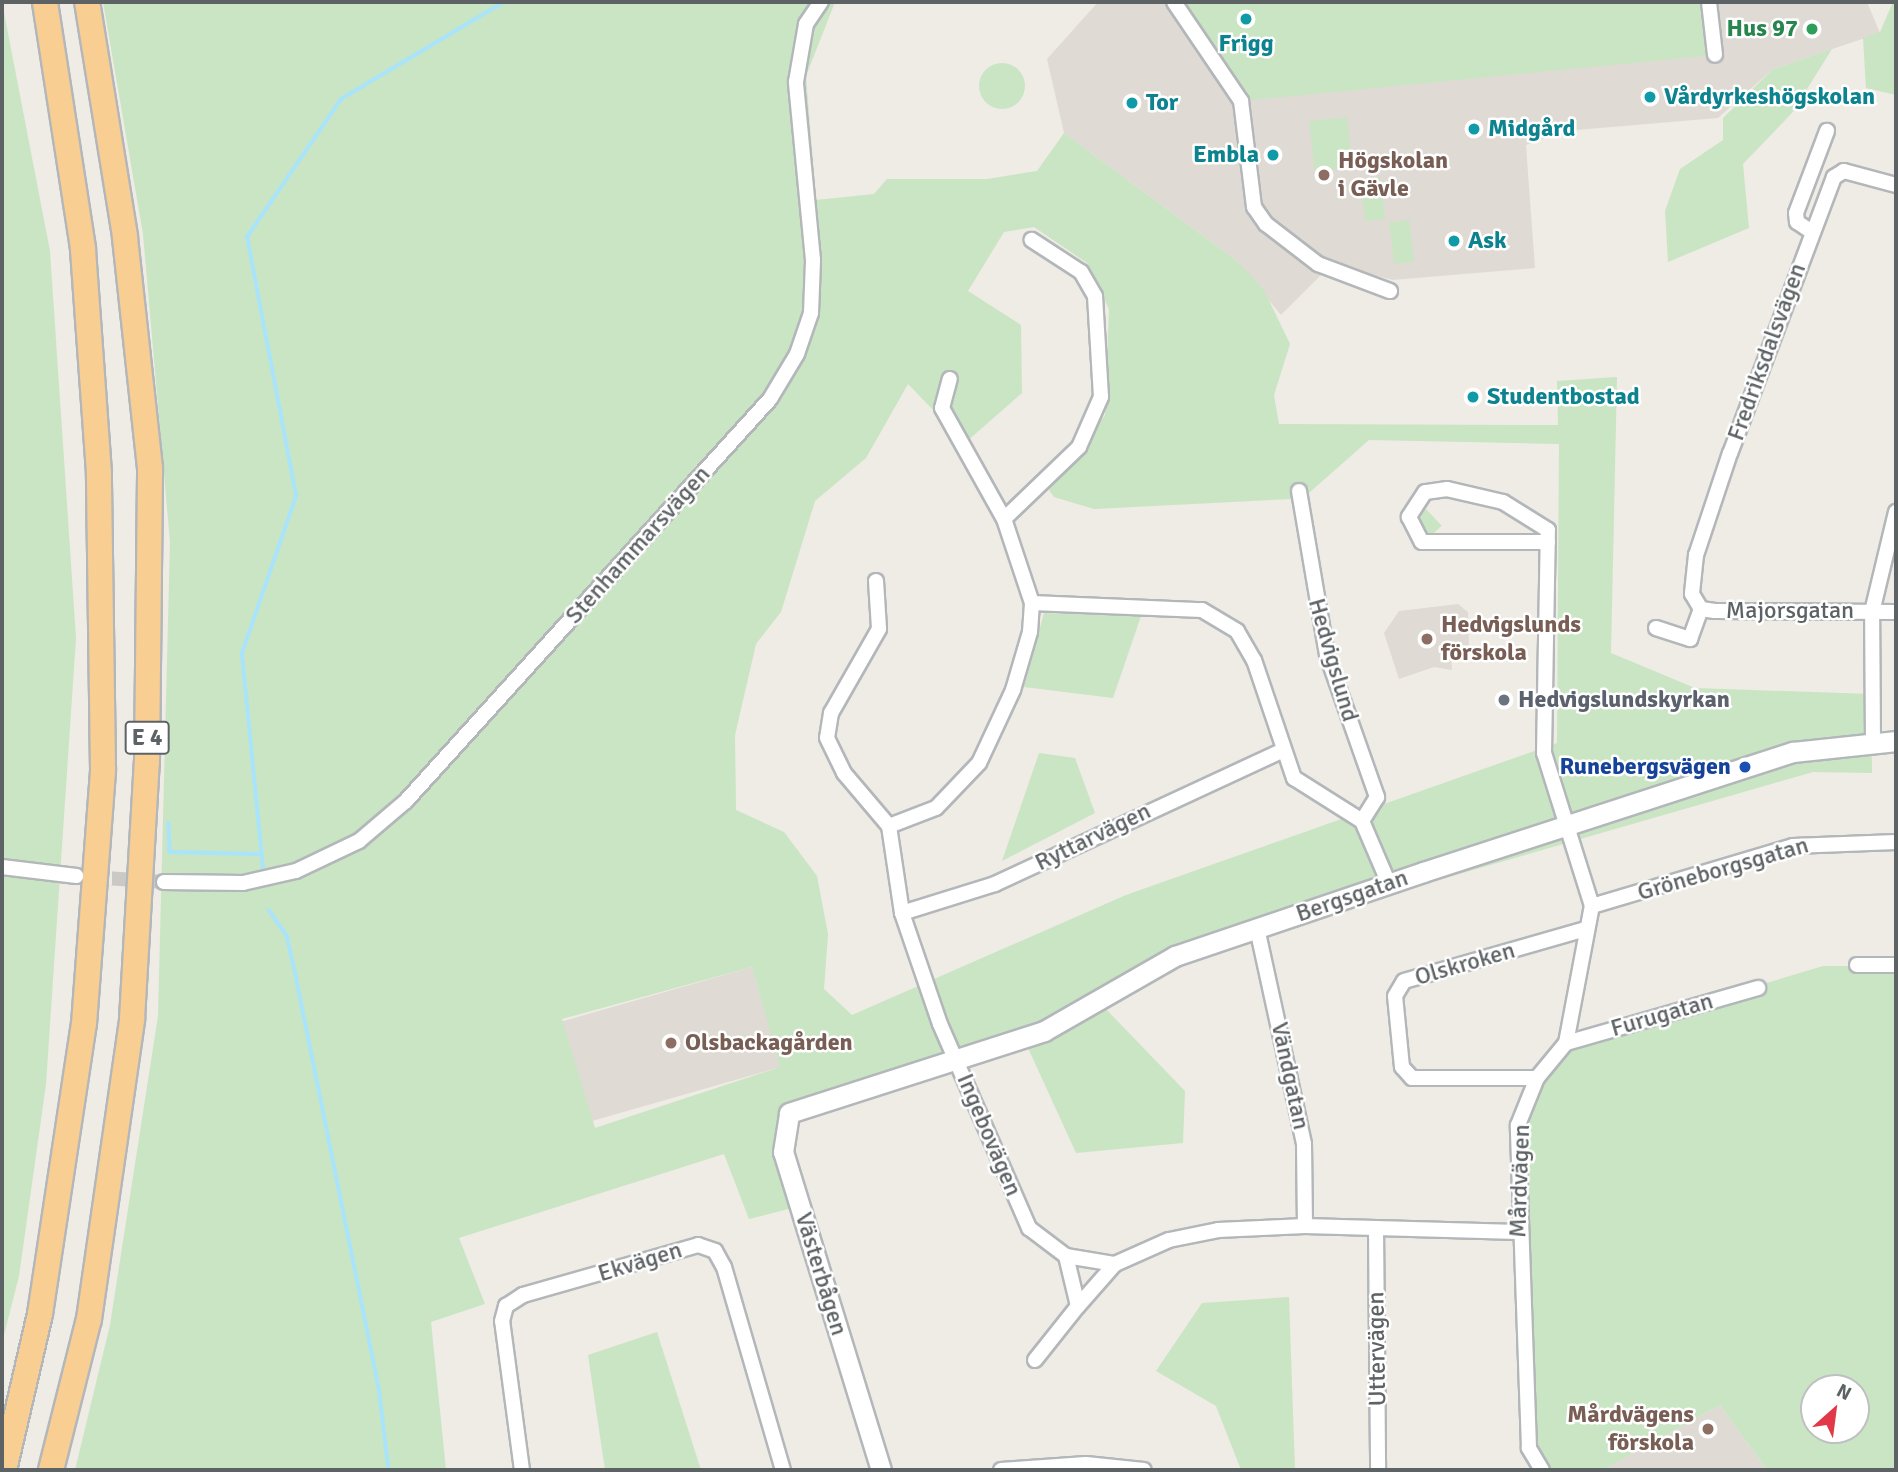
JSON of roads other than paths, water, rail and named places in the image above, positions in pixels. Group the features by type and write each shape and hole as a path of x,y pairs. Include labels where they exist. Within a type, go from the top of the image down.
{"highway":[{"name":"E 4","path":"4,1470 40,1314 84,1024 103,769 99,473 84,261 45,2"},
{"name":"E 4","path":"51,1470 89,1319 132,1018 147,762 150,468 125,236 87,2"}],"street":[{"name":"Stenhammarsvägen","path":"164,882 243,883 296,870 359,841 406,801 770,399 797,354 811,313 813,260 796,82 806,24 821,2"},
{"path":"1174,2 1241,101 1254,207 1266,224 1318,264 1390,291"},
{"path":"1709,2 1715,55"},
{"path":"1812,232 1797,222 1796,213 1827,131"},
{"name":"Fredriksdalsvägen","path":"1692,594 1696,555 1834,177 1844,171 1896,186"},
{"path":"1004,519 1079,447 1101,397 1096,296 1081,272 1032,240"},
{"path":"876,580 879,629 831,712 827,738 844,773 889,826 936,808 979,763 1013,690 1032,603 1004,519 942,408 950,379"},
{"name":"Hedvigslund","path":"1299,491 1327,655 1377,797 1362,821"},
{"path":"1548,542 1422,542 1409,517 1425,492 1481,494 1545,524 1548,542 1544,753 1592,906 1585,929 1566,1043"},
{"path":"1874,741 1872,612 1896,512"},
{"name":"Majorsgatan","path":"1692,594 1701,609 1896,612"},
{"path":"1032,603 1202,610 1237,631 1258,670 1281,751 1310,793 1362,821 1389,884"},
{"path":"1656,628 1690,639 1701,609"},
{"name":"Bergsgatan","path":"824,1099 1044,1031 1175,956 1565,825 1808,747 1896,741"},
{"name":"Ryttarvägen","path":"902,913 995,884 1281,751"},
{"name":"Ingebovägen","path":"889,826 902,913 956,1060 1029,1228 1066,1256 1115,1264"},
{"name":"Gröneborgsgatan","path":"1592,906 1793,846 1896,842"},
{"path":"2,866 76,876"},
{"name":"Vändgatan","path":"1257,928 1304,1144 1306,1226"},
{"name":"Olskroken","path":"1537,1078 1412,1078 1402,1067 1395,996 1404,981 1585,929"},
{"path":"1857,965 1896,965"},
{"name":"Furugatan","path":"1566,1043 1758,988"},
{"name":"Mårdvägen","path":"1542,1470 1529,1448 1518,1233 1518,1125 1537,1078 1566,1043"},
{"name":"Västerbågen","path":"824,1099 789,1113 783,1152 881,1470"},
{"path":"1035,1360 1115,1264 1169,1240 1206,1233 1306,1226 1518,1233"},
{"name":"Uttervägen","path":"1376,1228 1378,1470"},
{"name":"Ekvägen","path":"522,1470 502,1321 506,1306 523,1295 698,1245 715,1251 724,1267 783,1470"},
{"path":"1066,1256 1078,1306"},
{"path":"1001,1470 1086,1464 1144,1470"}],"waterway":[{"path":"263,869 242,653 296,496 247,237 341,99 504,2"},
{"path":"169,823 170,852 260,854"},
{"path":"269,910 287,936 295,971 379,1387 389,1470"}],"tunnel":[{"path":"91,877 164,882"}],"place":[{"name":"Frigg","path":"1246,19"},
{"name":"Hus 97","path":"1812,29"},
{"name":"Vårdyrkeshögskolan","path":"1650,97"},
{"name":"Tor","path":"1132,103"},
{"name":"Midgård","path":"1474,129"},
{"name":"Embla","path":"1273,155"},
{"name":"Högskolan i Gävle","path":"1324,175"},
{"name":"Ask","path":"1454,241"},
{"name":"Studentbostad","path":"1473,397"},
{"name":"Hedvigslunds förskola","path":"1427,639"},
{"name":"Hedvigslundskyrkan","path":"1504,700"},
{"name":"Runebergsvägen","path":"1745,767"},
{"name":"Olsbackagården","path":"671,1043"},
{"name":"Mårdvägens förskola","path":"1708,1429"}]}
